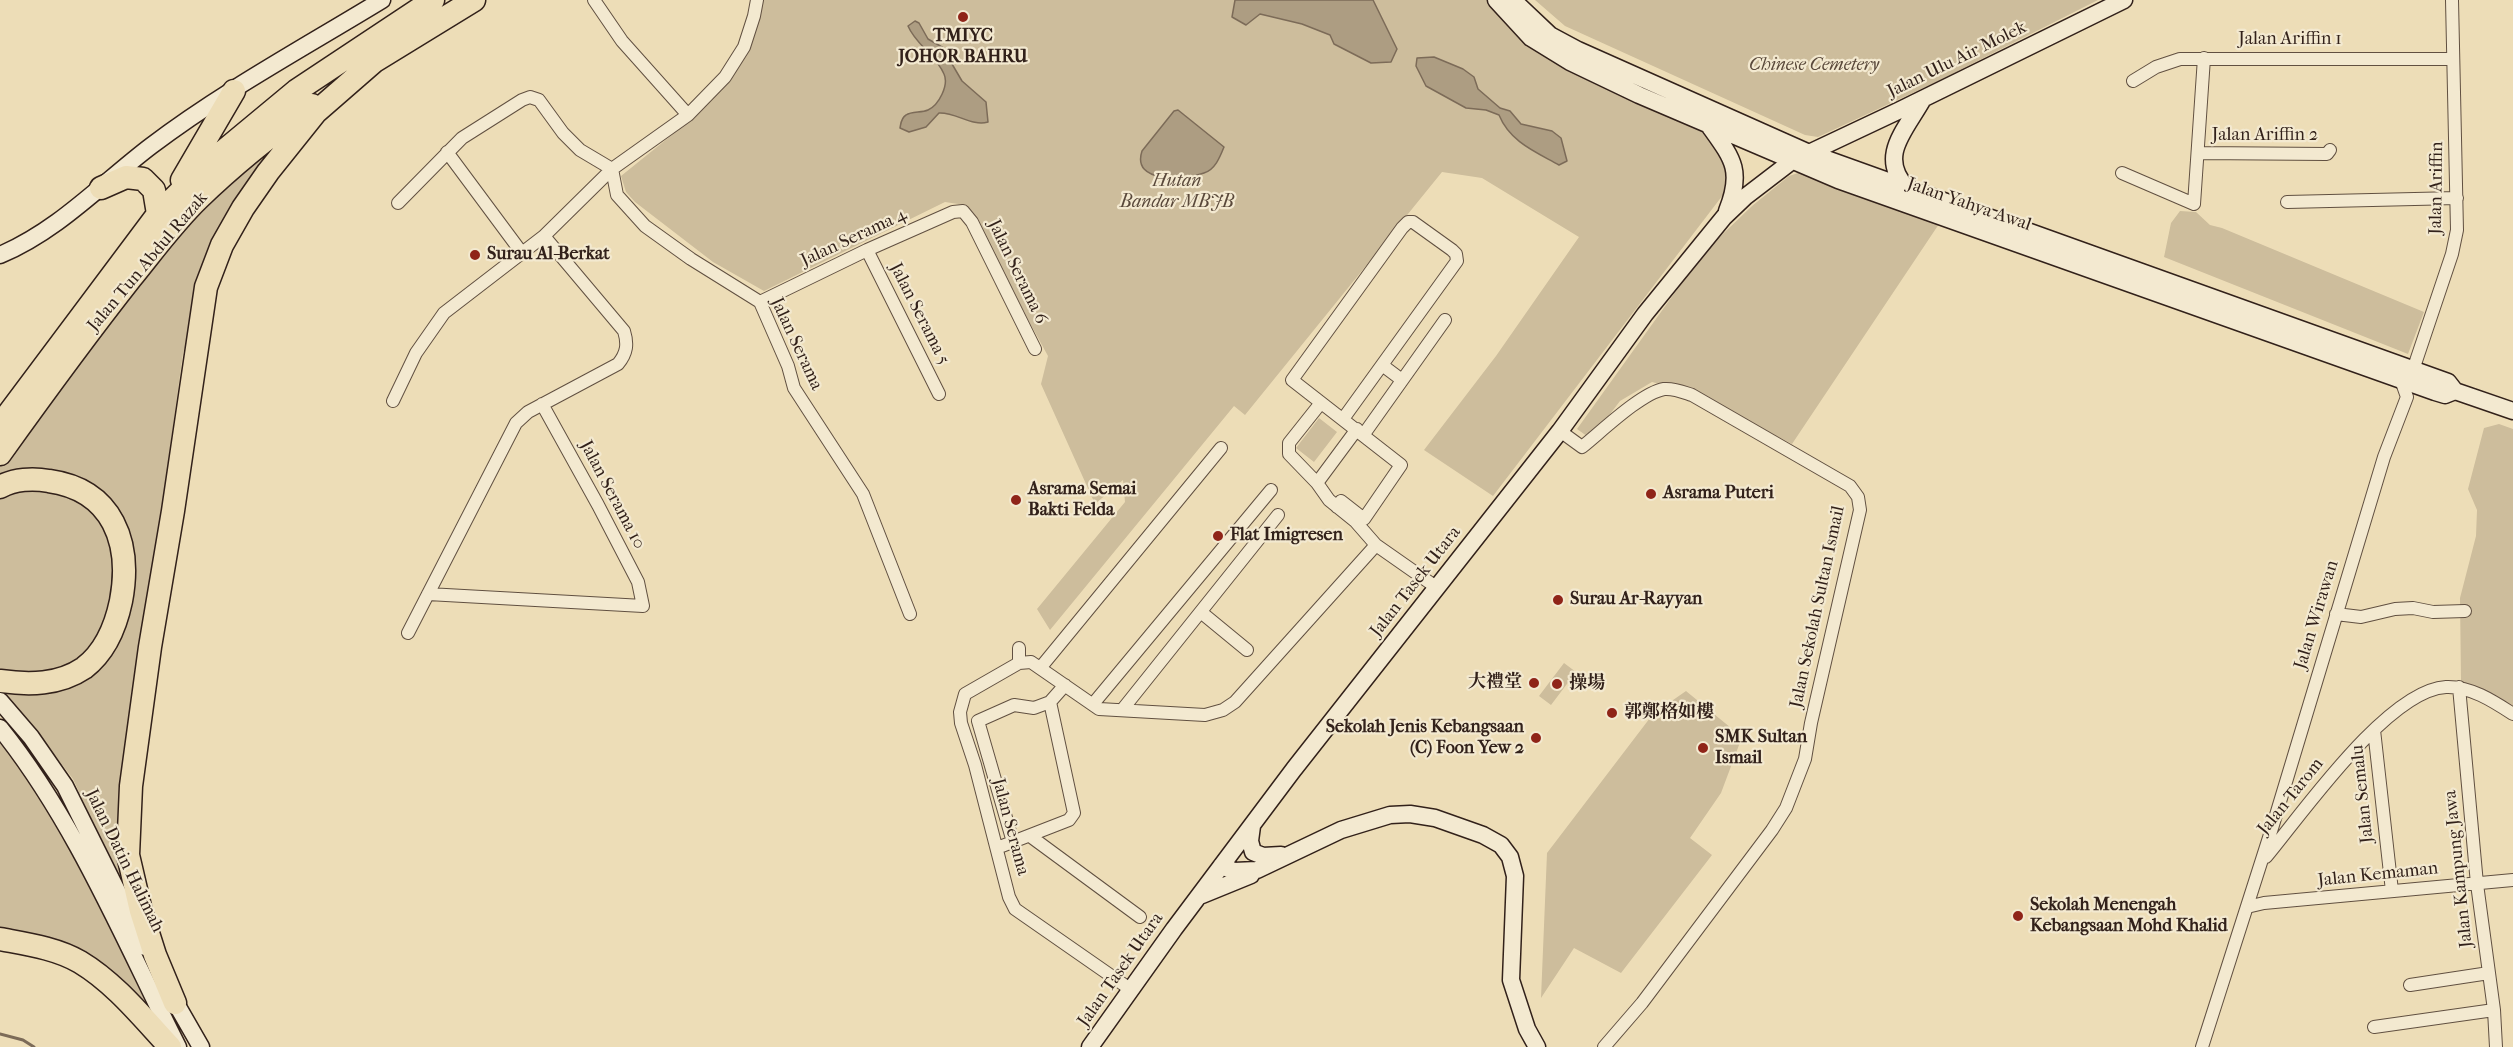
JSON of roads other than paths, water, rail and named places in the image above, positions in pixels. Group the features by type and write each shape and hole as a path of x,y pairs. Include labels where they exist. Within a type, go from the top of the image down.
{"highway":[{"name":"Jalan Tun Abdul Razak","path":"0,425 164,208 208,164 296,91 434,0"},
{"name":"Jalan Tun Abdul Razak","path":"0,454 84,338 171,228 199,198 285,124 378,58 474,0"},
{"path":"176,1003 144,922 128,855 131,786 150,646 173,511 206,287 222,245 243,208 268,172 316,112 378,58"},
{"path":"164,208 234,91"},
{"path":"101,188 126,177 143,178 154,190 164,208"},
{"path":"0,487 35,478 64,483 85,491 102,506 117,526 125,552 124,583 119,613 102,650 85,667 63,679 31,684 0,681"},
{"path":"0,939 45,948 79,961 117,990 170,1047"}],"main road":[{"path":"0,255 35,238 101,188 152,145 234,91 382,0"},
{"name":"Jalan Yahya Awal","path":"1496,0 1531,38 1570,62 1710,126 1838,180 2407,375 2448,382 2455,391 2513,411"},
{"name":"Jalan Yahya Awal","path":"1514,0 1550,35 1578,50 1807,152 2407,375 2427,389 2445,395 2455,391"},
{"name":"Jalan Ulu Air Molek","path":"1792,160 1923,99 2124,0"},
{"path":"1909,189 1895,173 1894,154 1923,99"},
{"path":"1710,126 1732,159 1734,166 1735,192 1724,218"},
{"name":"Jalan Tasek Utara","path":"1090,1047 1198,897 1436,587 1560,431 1646,314 1724,218 1745,197 1792,160"},
{"name":"Jalan Datin Halimah","path":"0,701 31,737 65,786 137,934 201,1047"},
{"name":"Jalan Datin Halimah","path":"0,728 38,778 71,837 177,1047"},
{"path":"1221,867 1242,872 1257,870 1341,830 1390,815 1410,814 1435,818 1463,827 1501,845 1510,857 1515,876 1511,980 1527,1029 1537,1047"},
{"path":"1252,826 1251,847 1256,855 1288,854"},
{"path":"1198,897 1263,870 1271,862"}],"street":[{"path":"594,0 622,41 688,115"},
{"path":"393,401 416,353 444,313 544,237 612,169 688,115 725,77 744,46 757,0"},
{"name":"Jalan Ariffin","path":"2407,375 2452,254 2457,230 2452,0"},
{"name":"Jalan Ariffin 1","path":"2133,81 2156,67 2180,58 2453,58"},
{"path":"2122,173 2193,205 2205,58"},
{"path":"398,203 462,138 530,97 539,100 563,133 580,150 612,169"},
{"name":"Jalan Ariffin 2","path":"2198,153 2327,154 2330,150"},
{"path":"447,152 522,253"},
{"name":"Jalan Serama","path":"612,169 617,195 645,226 691,259 760,302 788,366 794,388 863,495 910,614"},
{"path":"2287,202 2457,198"},
{"name":"Jalan Serama 4","path":"760,302 867,250 954,212 965,212"},
{"name":"Jalan Serama 6","path":"965,212 1035,349"},
{"path":"1337,507 1341,501 1364,519 1401,465 1292,380 1402,228 1410,222 1452,250 1457,259 1343,419"},
{"path":"408,633 516,423 528,412 618,364 624,356 627,343 624,331 544,237"},
{"name":"Jalan Serama 5","path":"867,250 939,394"},
{"path":"1317,483 1402,380 1445,320"},
{"path":"1382,365 1402,380"},
{"path":"2407,375 2407,397 2427,389"},
{"name":"Jalan Sekolah Sultan Ismail","path":"1560,431 1582,447 1650,393 1676,389 1692,395 1850,486 1858,497 1860,510 1811,723 1805,759 1786,808 1663,976 1604,1047"},
{"name":"Jalan Wirawan","path":"2261,863 2384,457 2407,397"},
{"name":"Jalan Serama 10","path":"428,594 643,606 638,582 542,404"},
{"path":"1320,404 1288,446 1289,454 1317,483 1324,494 1355,521 1376,545 1436,587"},
{"path":"1041,667 1221,448"},
{"path":"1093,704 1271,490"},
{"path":"1126,705 1202,613 1278,515"},
{"path":"1019,648 1019,663 1031,662 1041,667 1063,688 1100,709 1126,705 1206,715 1222,710 1235,702 1376,545"},
{"path":"2336,614 2361,617 2395,609 2413,608 2433,612 2465,611"},
{"path":"1202,613 1247,650"},
{"name":"Jalan Serama","path":"1019,663 969,690 963,698 960,712 961,723 1005,845 1010,897 1015,909 1130,989"},
{"name":"Jalan Tarom","path":"2202,1047 2261,863 2346,757 2394,712 2424,693 2443,687 2459,687 2492,700 2513,714"},
{"name":"Jalan Kampung Jawa","path":"2459,687 2477,884 2494,1010 2496,1047"},
{"path":"1050,702 1074,813 1069,820 1005,845 978,721 1014,705 1034,708 1050,702 1063,688"},
{"name":"Jalan Semalu","path":"2374,730 2392,891"},
{"path":"2273,825 2284,828 2291,826"},
{"path":"1030,836 1140,917"},
{"name":"Jalan Kemaman","path":"2247,907 2513,880"},
{"path":"2410,985 2489,973"},
{"path":"2374,1027 2494,1010"}],"waterway":[{"path":"0,1034 23,1040 34,1047"}],"place":[{"name":"TMIYC JOHOR BAHRU","path":"963,17"},
{"name":"Surau Al-Berkat","path":"475,255"},
{"name":"Asrama Puteri","path":"1651,494"},
{"name":"Asrama Semai Bakti Felda","path":"1016,500"},
{"name":"Flat Imigresen","path":"1218,536"},
{"name":"Surau Ar-Rayyan","path":"1558,600"},
{"name":"大禮堂","path":"1534,683"},
{"name":"操場","path":"1557,684"},
{"name":"郭鄭格如樓","path":"1612,713"},
{"name":"Sekolah Jenis Kebangsaan (C) Foon Yew 2","path":"1536,738"},
{"name":"SMK Sultan Ismail","path":"1703,748"},
{"name":"Sekolah Menengah Kebangsaan Mohd Khalid","path":"2018,916"}],"park label":[{"name":"Chinese Cemetery","path":"1814,66"},
{"name":"Hutan Bandar MBJB","path":"1177,192"}]}
